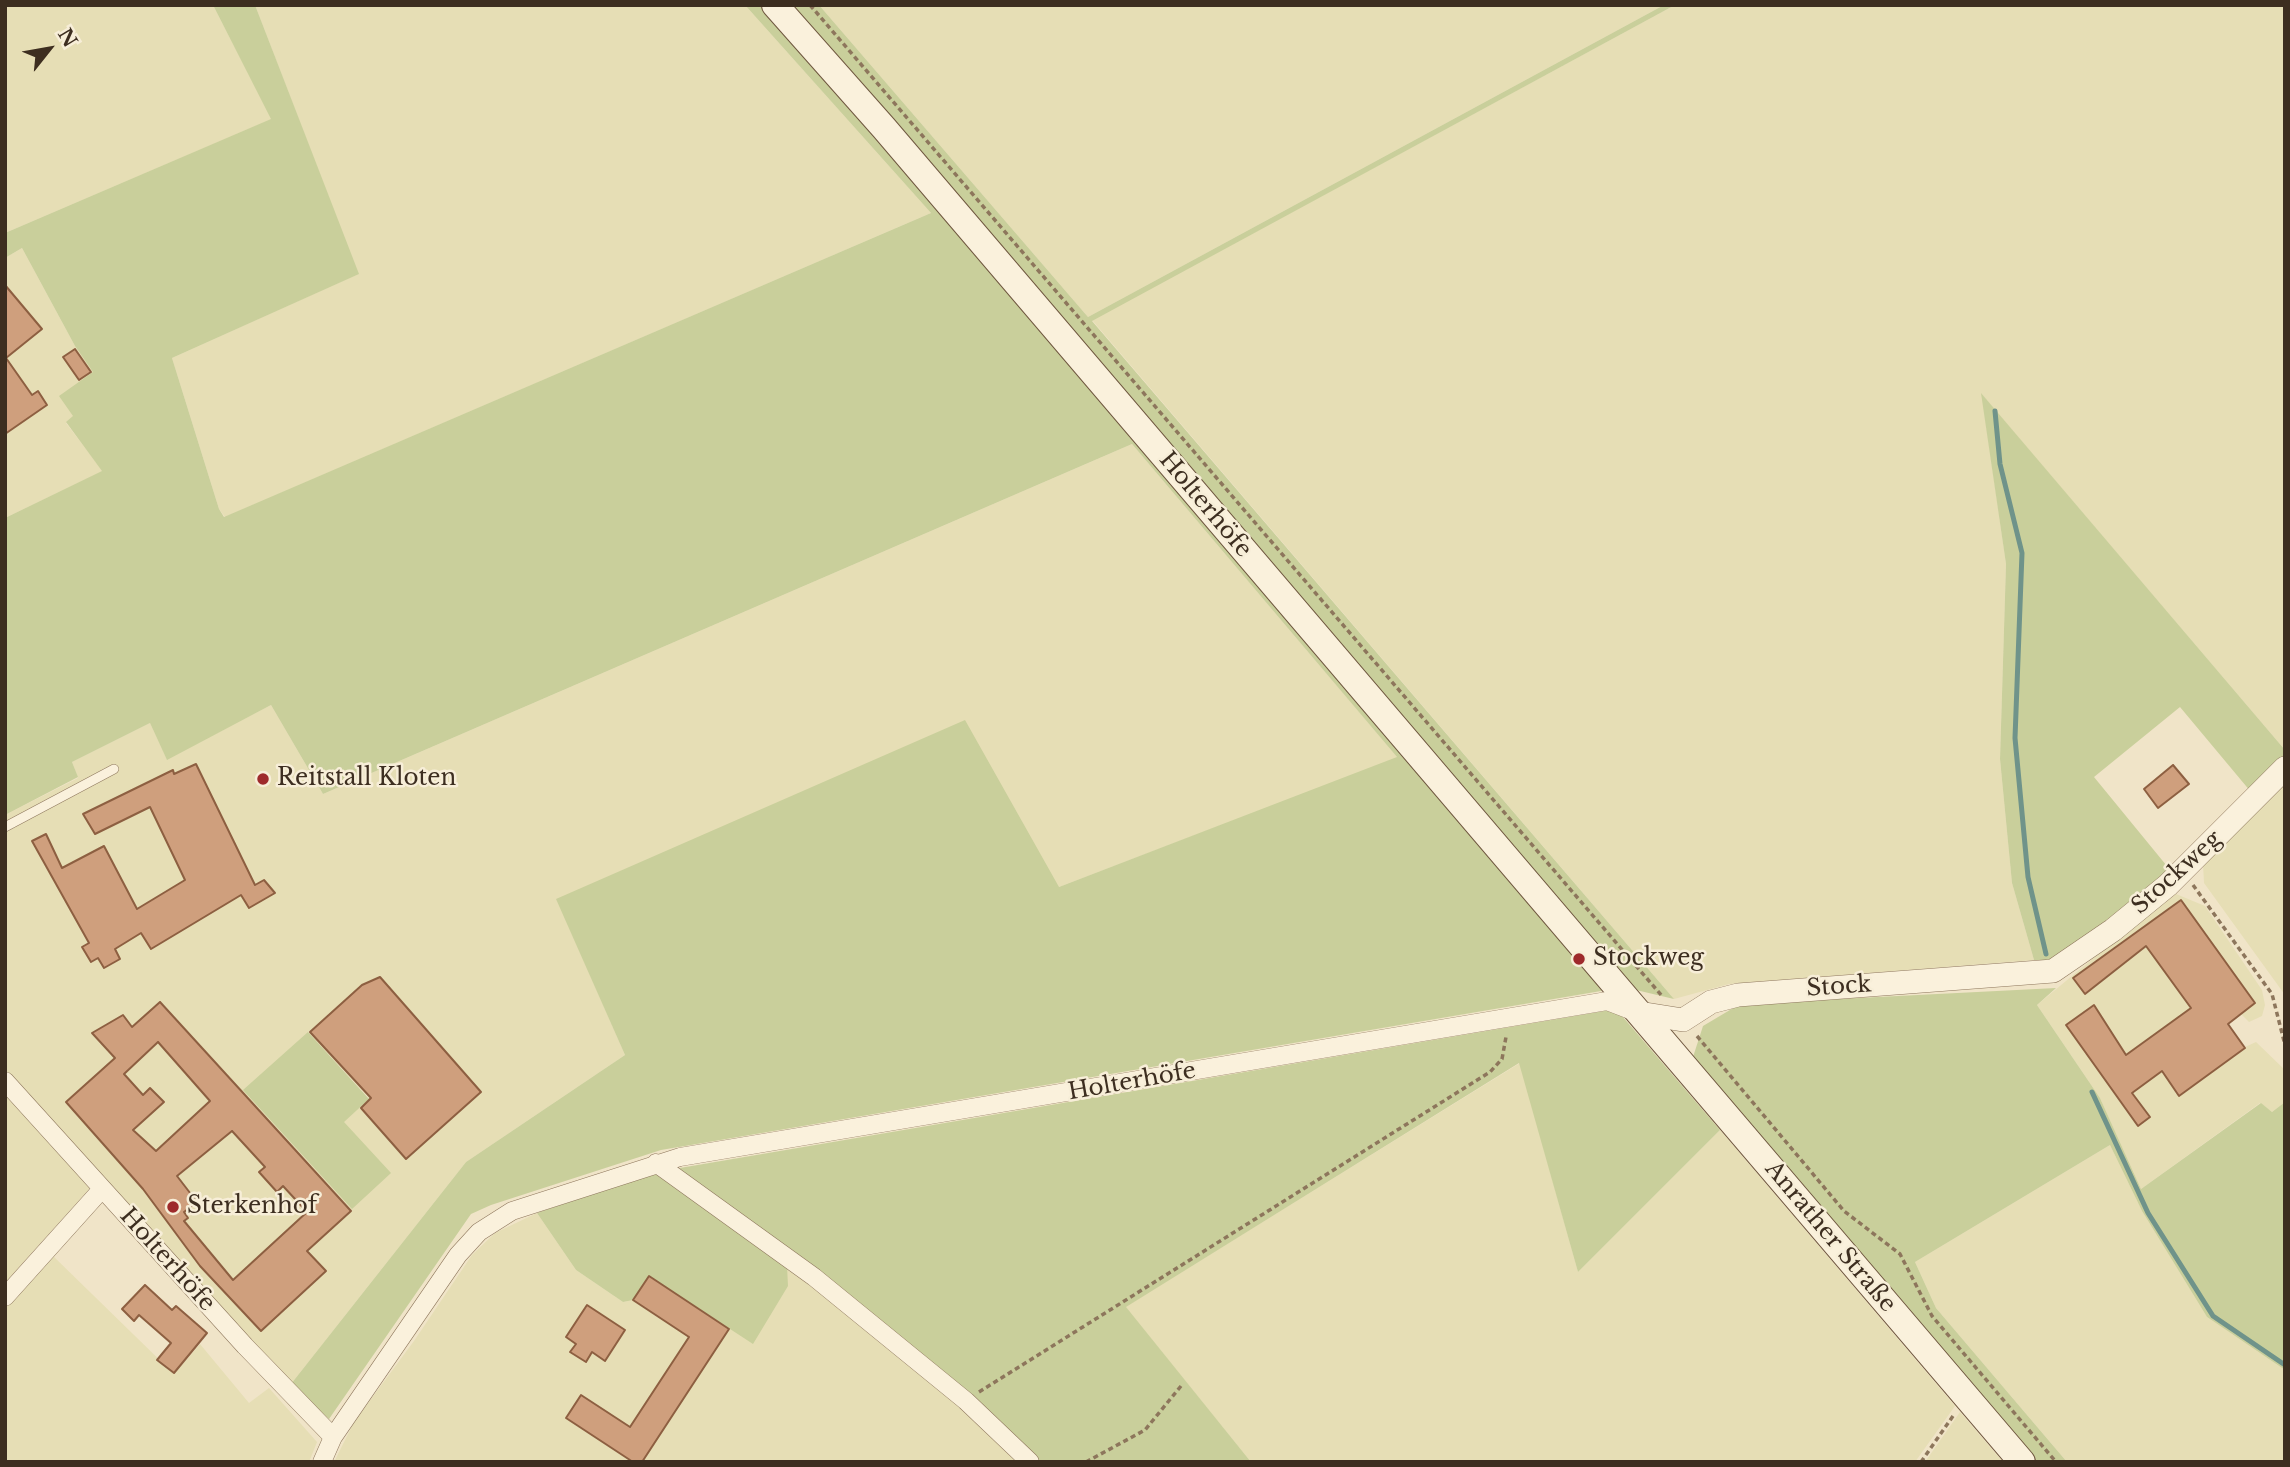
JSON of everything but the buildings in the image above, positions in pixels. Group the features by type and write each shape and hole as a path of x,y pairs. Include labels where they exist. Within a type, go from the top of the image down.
{"main road":[{"name":"Holterhöfe","path":"775,5 876,118 1636,1009"},
{"name":"Anrather Straße","path":"1636,1009 2022,1462"}],"street":[{"name":"Stockweg","path":"2053,970 2113,930 2183,870 2285,768"},
{"name":"Stock","path":"1683,1020 1711,1002 1738,995 2053,970"},
{"name":"Holterhöfe","path":"322,1462 333,1437 458,1255 479,1232 512,1211 656,1163 1607,1001 1636,1009"},
{"path":"1636,1009 1683,1020"},
{"name":"Holterhöfe","path":"5,1081 333,1437"},
{"path":"656,1163 814,1277 965,1401 1030,1462"},
{"path":"5,1297 102,1189"}],"lane":[{"path":"5,827 114,769"}],"path":[{"path":"810,5 1683,1020 1843,1211 1900,1254 1932,1316 2056,1462"},
{"path":"2183,870 2272,994 2285,1045"},
{"path":"965,1401 1490,1072 1502,1059 1505,1049 1504,1019"},
{"path":"1086,1462 1145,1430 1181,1386"},
{"path":"1921,1462 1966,1397"}],"shaded area":[{"path":"5,5 213,5 272,119 5,233"},
{"path":"255,5 745,5 931,213 225,517 219,509 172,358 358,274"},
{"path":"819,5 1664,5 1088,317"},
{"path":"1675,5 2285,5 2285,750 1982,395 2006,564 2000,759 2012,883 2034,960 1729,984 1674,999 1092,320"},
{"path":"22,248 75,346 94,372 74,417 66,423 103,471 5,518 5,258"},
{"path":"1132,444 1398,758 1059,887 557,899 625,1055 466,1162 291,1384 5,1072 5,815 78,778 72,762 150,723 167,759 271,705 323,794","holes":["308,1032 369,1098 344,1121"]},
{"path":"2285,781 2285,995 2204,883 2203,864"},
{"path":"2176,894 2205,906 2262,990 2265,1005 2262,1016 2249,1022 2241,1014 2228,1024 2245,1047 2256,1042 2285,1070 2285,1102 2272,1112 2260,1103 2141,1189 2100,1098 2037,1005 2142,918"},
{"path":"1520,1063 1578,1272 1720,1130 1955,1406 1915,1462 1251,1462 1125,1307"},
{"path":"5,1092 90,1188 5,1283"},
{"path":"2110,1145 2142,1211 2207,1317 2285,1370 2285,1462 2067,1462 1936,1308 1915,1262"},
{"path":"537,1213 576,1270 623,1302 633,1300 649,1276 787,1266 983,1424 1021,1462 334,1462 354,1422 414,1341 472,1255 495,1233"},
{"path":"52,1255 174,1374 200,1344 249,1403 269,1388 317,1442 309,1462 5,1462 5,1307"},
{"path":"1960,1412 2003,1462 1925,1462"}],"green space":[{"path":"213,5 255,5 359,274 172,358 219,509 224,517 931,213 745,5 764,5 1602,987 1601,991 661,1150 491,1205 471,1214 329,1419 291,1384 466,1162 625,1055 556,899 965,720 1059,887 1397,757 1132,444 323,794 271,705 167,760 150,723 72,762 78,777 5,815 5,518 102,471 66,422 73,416 59,396 93,372 75,346 22,248 5,258 5,233 271,119"},
{"path":"787,5 819,5 1088,317 1664,5 1675,5 1092,321 1674,999 1636,990"},
{"path":"1981,393 2285,750 2285,757 2251,792 2180,707 2094,777 2171,871 2055,961 2034,960 2012,883 2000,759 2006,564"},
{"path":"2056,988 2037,1005 2100,1098 2141,1189 2261,1103 2272,1112 2285,1102 2285,1370 2207,1317 2142,1211 2110,1145 1915,1262 1936,1308 2067,1462 2038,1462 1693,1057 1703,1026 1740,1004"},
{"path":"1616,1009 1720,1130 1578,1272 1519,1063 1126,1307 1251,1462 1040,1462 1009,1431 674,1169"},
{"path":"308,1032 369,1099 344,1122 391,1173 352,1209 243,1090"},
{"path":"655,1172 787,1266 788,1286 753,1344 649,1276 633,1300 623,1302 576,1270 537,1213"}],"waterway":[{"path":"1995,411 2000,464 2022,553 2015,738 2028,877 2046,954"},
{"path":"2092,1092 2148,1213 2213,1316 2285,1365"}],"place":[{"name":"Reitstall Kloten","path":"263,779"},
{"name":"Stockweg","path":"1579,959"},
{"name":"Sterkenhof","path":"173,1207"}]}
